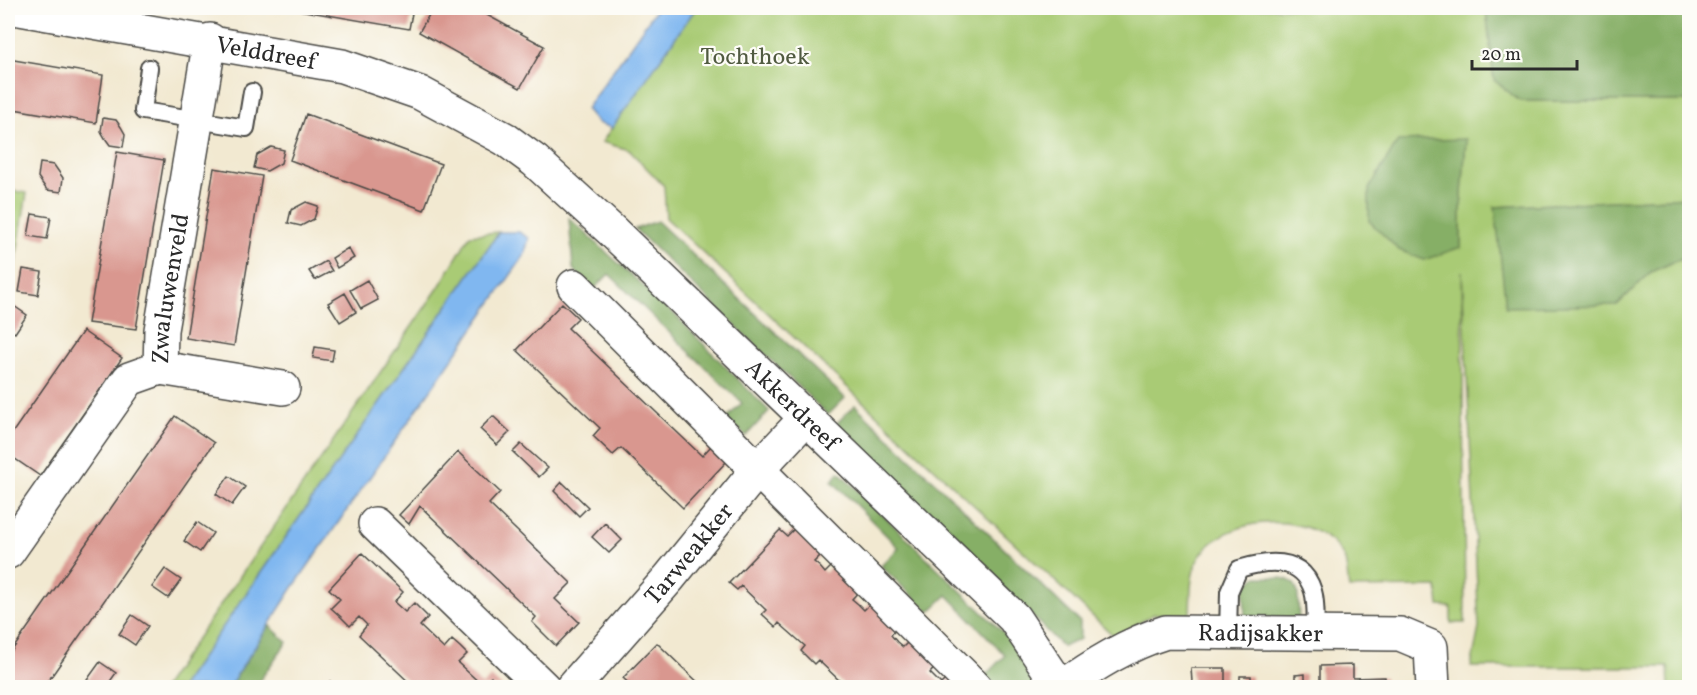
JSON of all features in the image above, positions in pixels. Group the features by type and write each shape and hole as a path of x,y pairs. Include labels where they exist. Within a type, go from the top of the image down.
{"street":[{"name":"Velddreef","path":"15,8 95,14 342,66 420,93 505,139"},
{"name":"Zwaluwenveld","path":"8,552 129,379 160,368 160,330 210,40"},
{"name":"Akkerdreef","path":"505,139 535,161 612,231 1014,618 1061,687"},
{"path":"574,286 976,687"},
{"path":"160,368 283,388"},
{"name":"Tarweakker","path":"572,687 669,578 758,469 806,418"},
{"path":"375,524 544,687"},
{"name":"Radijsakker","path":"1061,687 1102,660 1166,632 1400,634 1431,647 1433,687"}],"lane":[{"path":"149,68 143,111 246,128 252,92"},
{"path":"1228,634 1229,592 1239,568 1262,562 1283,562 1304,572 1314,592 1316,634"}],"green space":[{"name":"Tochthoek","path":"696,8 1486,8 1494,79 1520,101 1689,101 1689,197 1495,207 1617,305 1651,272 1689,255 1689,687 1669,687 1668,667 1471,667 1479,628 1462,271 1465,623 1451,623 1451,607 1439,606 1437,587 1349,588 1345,559 1331,541 1315,531 1275,522 1254,524 1234,530 1217,539 1203,552 1193,574 1190,614 1154,614 1115,637 666,218 664,186 629,150 602,142","holes":["1466,140 1461,207 1461,247 1398,141"]},
{"path":"1486,8 1689,8 1689,101 1520,101 1494,80"},
{"path":"1466,139 1461,207 1461,247 1424,260 1399,250 1369,221 1369,189 1398,141"},
{"path":"8,190 27,193 12,282 8,288"},
{"path":"1689,197 1689,255 1651,272 1617,305 1506,307 1495,207"},
{"path":"569,218 674,314 769,411 746,436 726,419 742,403 609,274 593,290 573,269"},
{"path":"657,221 845,398 828,415 635,229"},
{"path":"499,232 181,687 163,688 439,287 470,235"},
{"path":"855,405 1080,622 1080,639 1063,647 837,423"},
{"path":"839,472 1017,646 1039,687 989,687 981,680 1005,655 947,595 929,612 881,566 899,548 832,481"},
{"path":"1256,577 1283,578 1295,585 1299,626 1245,625 1244,587"},
{"path":"269,625 287,642 255,687 229,688"}],"water":[{"path":"657,8 696,8 612,128 598,123 586,109"},
{"path":"499,232 519,232 529,238 524,256 292,589 229,687 181,687"}],"building":[{"path":"287,8 413,8 409,29"},
{"path":"433,8 474,8 544,46 520,88 419,32"},
{"path":"8,59 103,75 96,123 8,108"},
{"path":"306,114 441,164 424,210 290,160"},
{"path":"103,118 116,120 121,127 125,134 123,147 110,145 105,138 101,131"},
{"path":"271,147 284,150 281,163 267,171 254,168 257,155"},
{"path":"117,152 164,160 136,329 88,323"},
{"path":"8,163 13,164 10,183 8,183"},
{"path":"40,163 54,165 63,178 61,192 47,190 38,177"},
{"path":"214,168 262,176 234,346 186,338"},
{"path":"306,202 318,206 314,219 301,226 288,223 291,210"},
{"path":"32,214 51,217 47,239 28,236"},
{"path":"348,248 354,258 337,268 332,258"},
{"path":"326,261 332,271 315,280 309,271"},
{"path":"23,269 42,272 38,295 19,292"},
{"path":"367,280 378,300 361,309 350,290"},
{"path":"345,293 356,312 340,322 328,303"},
{"path":"562,303 578,318 568,328 702,456 711,446 727,461 683,508 621,448 613,455 593,436 600,428 517,350"},
{"path":"11,304 27,315 15,333 8,329 8,309"},
{"path":"83,331 122,358 40,476 8,454 8,439"},
{"path":"315,347 334,350 332,361 313,358"},
{"path":"175,416 214,443 44,687 8,687 8,656"},
{"path":"493,416 510,432 497,445 480,429"},
{"path":"521,444 548,468 539,477 513,452"},
{"path":"458,452 500,492 489,504 571,583 555,599 579,622 556,646 532,622 536,617 420,506 409,524 399,515"},
{"path":"229,476 245,487 232,505 216,494"},
{"path":"562,482 588,507 579,516 554,491"},
{"path":"197,522 213,533 200,552 184,541"},
{"path":"605,523 622,540 609,553 592,537"},
{"path":"796,527 823,553 814,562 825,573 834,564 861,589 852,599 864,610 873,601 899,626 891,635 897,642 903,647 912,638 938,664 930,673 941,684 950,675 963,687 839,687 843,684 818,660 814,664 801,651 805,646 779,623 776,627 762,614 766,610 741,586 737,590 729,583 780,530 787,536"},
{"path":"362,553 403,592 394,602 405,612 414,603 428,617 420,626 444,649 452,640 467,654 458,663 482,685 491,677 502,687 414,687 359,635 367,625 359,617 350,626 331,608 340,599 329,589"},
{"path":"165,569 181,580 168,598 152,587"},
{"path":"132,615 148,626 135,645 119,634"},
{"path":"657,643 703,687 633,687 623,678"},
{"path":"100,662 116,673 106,687 98,687 87,680"},
{"path":"1353,665 1353,678 1385,677 1386,687 1320,687 1320,666"},
{"path":"1191,668 1225,668 1225,687 1160,687 1160,682 1192,682"},
{"path":"1305,674 1305,687 1295,687 1295,675"},
{"path":"1240,676 1251,676 1251,687 1240,687"},
{"path":"330,681 336,687 324,687"},
{"path":"1290,684 1290,687 1256,687 1256,685"}]}
